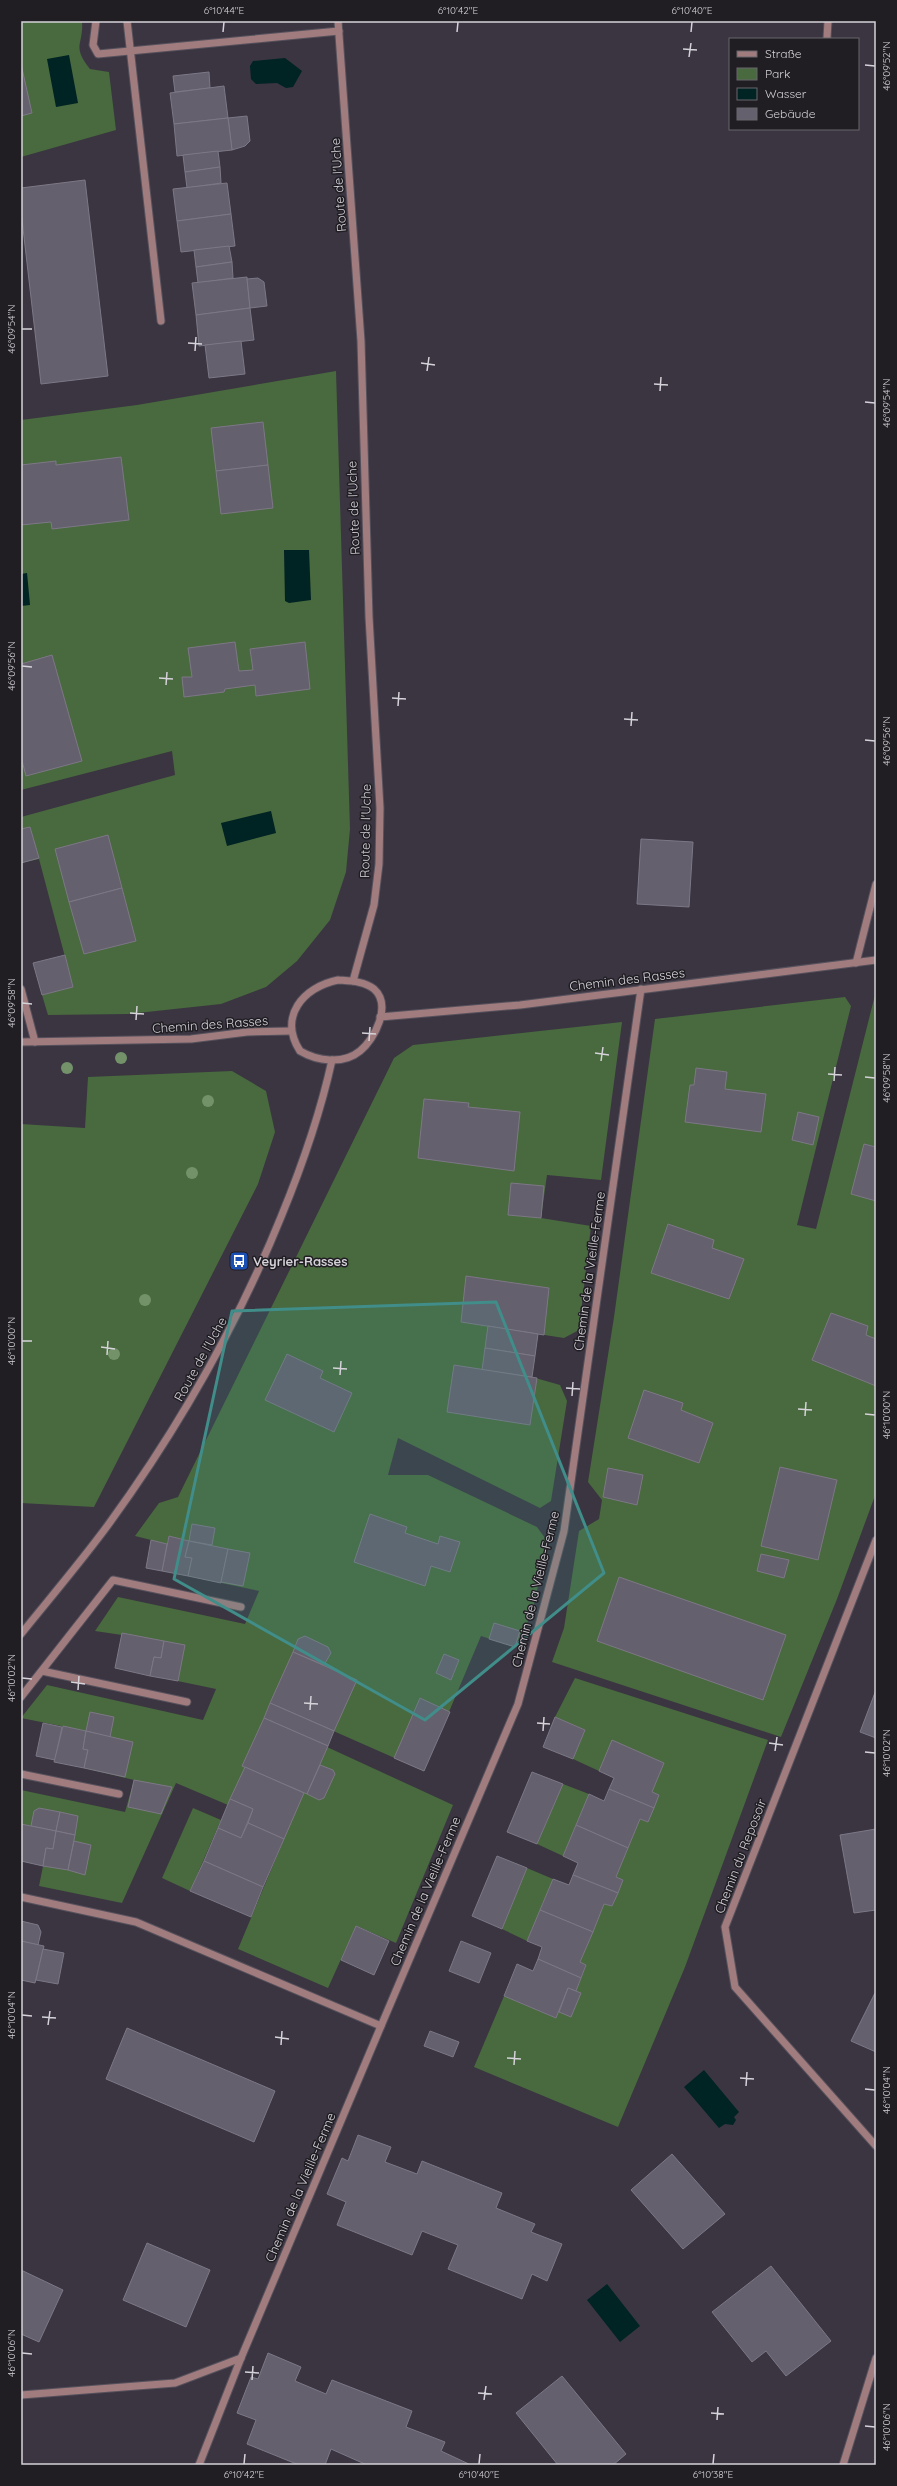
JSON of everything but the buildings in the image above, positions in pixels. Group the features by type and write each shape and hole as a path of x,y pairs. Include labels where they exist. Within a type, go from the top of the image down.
{"street":[{"path":"96,21 93,45 98,54 339,31"},
{"path":"127,21 161,321"},
{"name":"Route de l'Uche","path":"338,21 361,341 369,617 380,808 379,864 374,905 353,981"},
{"path":"827,38 828,21"},
{"path":"856,963 876,884"},
{"name":"Chemin des Rasses","path":"380,1017 481,1010 876,960"},
{"path":"353,981 374,989 381,1006 380,1017 371,1040 360,1052 342,1059 317,1059 300,1051 291,1031 291,1020 296,1008 313,988 332,982 353,981"},
{"path":"21,989 35,1042"},
{"name":"Chemin de la Vieille-Ferme","path":"199,2465 241,2358 518,1704 564,1531 641,989"},
{"name":"Chemin des Rasses","path":"21,1042 191,1039 246,1032 291,1031"},
{"name":"Route de l'Uche","path":"21,1634 108,1526 178,1422 235,1322 261,1267 295,1182 318,1116 332,1060"},
{"name":"Chemin du Reposoir","path":"876,1540 725,1927 735,1987 876,2146"},
{"path":"21,1697 113,1580 240,1607"},
{"path":"42,1671 187,1702"},
{"path":"21,1774 119,1794"},
{"path":"21,1897 136,1922 381,2026"},
{"path":"21,2395 175,2384 241,2358"},
{"path":"843,2465 876,2358"}],"highlighted area":[{"path":"496,1302 604,1573 425,1720 174,1579 232,1311"}],"green space":[{"path":"21,21 82,21 80,45 81,55 90,69 109,72 116,130 21,157"},
{"path":"336,371 350,829 346,872 330,920 297,961 266,987 221,1004 128,1014 48,1015 42,995 73,987 39,859 21,863 21,817 175,775 172,751 21,790 21,420 137,405"},
{"path":"875,995 876,1493 837,1599 781,1737 552,1662 564,1628 579,1531 599,1519 602,1500 588,1482 614,1317 655,1019 845,997 851,1006 797,1225 816,1229"},
{"path":"622,1022 601,1180 547,1175 541,1218 591,1226 579,1330 564,1338 538,1334 532,1377 560,1385 567,1401 551,1501 540,1508 398,1438 388,1475 428,1475 537,1527 548,1542 532,1613 515,1647 481,1636 424,1771 270,1703 264,1718 453,1805 396,1943 356,1926 328,1988 238,1949 284,1839 248,1823 253,1809 231,1799 228,1805 176,1783 122,1903 39,1886 43,1866 21,1861 21,1790 125,1812 134,1780 84,1768 88,1750 86,1731 21,1718 47,1685 203,1720 216,1689 115,1668 122,1635 95,1631 118,1597 245,1624 259,1591 188,1576 192,1559 188,1541 169,1536 167,1544 135,1536 159,1503 178,1497 394,1058 413,1045"},
{"path":"232,1071 266,1091 275,1132 258,1184 94,1507 21,1503 21,1124 85,1128 88,1077"},
{"path":"575,1678 768,1740 685,1967 618,2127 474,2067 504,1996 556,2018 568,1988 576,1991 586,1965 580,1962 604,1904 612,1906 623,1880 616,1877 640,1819 648,1822 658,1795 652,1792 664,1763 612,1741 599,1771 573,1759 585,1730 555,1717"},
{"path":"563,1784 589,1794 563,1856 537,1844"},
{"path":"193,1808 221,1820 190,1891 162,1878"},
{"path":"527,1868 553,1879 527,1941 502,1929"}],"water":[{"path":"69,55 78,103 56,107 47,59"},
{"path":"285,58 302,71 293,87 286,88 277,83 256,84 251,79 250,66 253,61"},
{"path":"284,550 309,550 311,600 289,603 285,601"},
{"path":"27,573 30,605 21,606 21,574"},
{"path":"271,811 276,833 227,846 221,823"},
{"path":"704,2070 739,2112 734,2117 736,2120 733,2125 725,2124 719,2128 684,2087"},
{"path":"607,2284 640,2326 620,2342 587,2300"}],"place":[{"name":"Veyrier-Rasses","path":"239,1261"}]}
